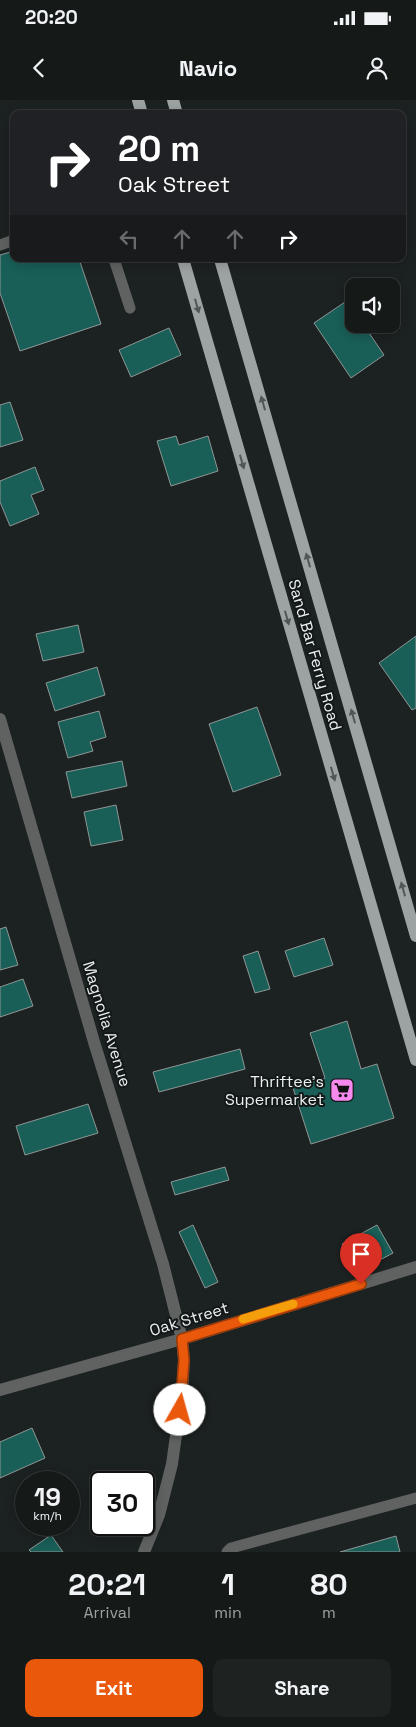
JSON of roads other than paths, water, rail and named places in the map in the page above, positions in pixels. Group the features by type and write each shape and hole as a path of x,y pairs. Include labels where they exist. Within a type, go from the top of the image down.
{"main road":[{"name":"Sand Bar Ferry Road","path":"184,262 415,1052"},
{"name":"Sand Bar Ferry Road","path":"221,262 416,936"}],"street":[{"name":"Magnolia Avenue","path":"0,719 94,1042 163,1264 182,1339 184,1360 182,1393 172,1464 159,1515 144,1552"},
{"name":"Oak Street","path":"0,1390 182,1339 416,1267"}],"lane":[{"path":"115,262 130,308"},
{"path":"227,1552 231,1548 416,1498"}],"place":[{"name":"Thriftee's Supermarket","path":"342,1090"}]}
